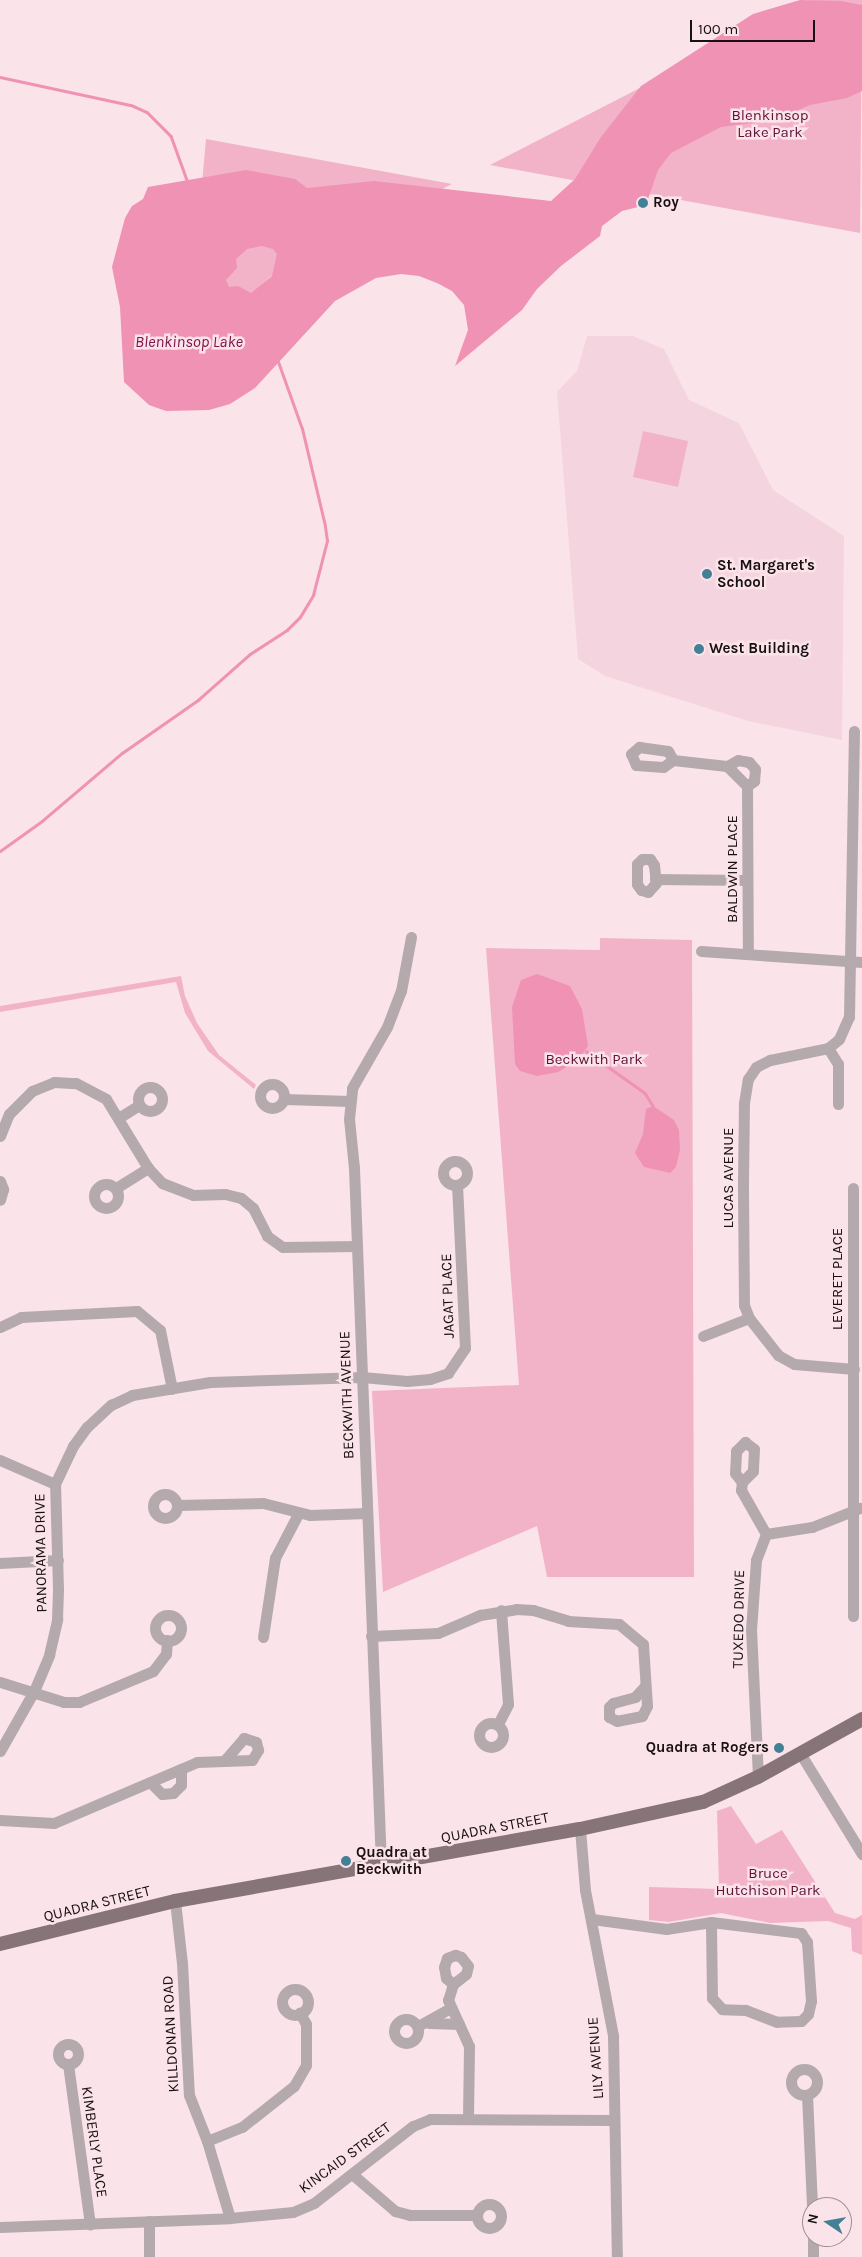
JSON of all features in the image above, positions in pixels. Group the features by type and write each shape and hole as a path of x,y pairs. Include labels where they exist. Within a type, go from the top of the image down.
{"main road":[{"name":"QUADRA STREET","path":"0,1944 174,1901 580,1829 703,1802 758,1777 862,1719"}],"street":[{"path":"838,1104 838,1064 828,1048 839,1039 848,1017 854,731"},
{"name":"BALDWIN PLACE","path":"673,760 728,766 738,760 749,762 755,769 754,780 747,786 748,952"},
{"path":"728,766 747,786"},
{"path":"655,879 747,880"},
{"name":"BECKWITH AVENUE","path":"381,1865 350,1101 358,1074 387,1027 401,991 411,937"},
{"path":"701,951 748,952 862,962"},
{"name":"LUCAS AVENUE","path":"828,1048 770,1060 756,1067 748,1078 744,1103 744,1305 750,1318 778,1355 794,1364 854,1369"},
{"path":"0,1136 9,1114 20,1101 44,1084 54,1082 87,1086 106,1099 120,1118 148,1168 162,1183 180,1192 224,1194 241,1198 253,1208 267,1236 283,1247 357,1246"},
{"path":"284,1099 350,1101"},
{"path":"120,1118 139,1105"},
{"path":"116,1188 148,1168"},
{"path":"0,1181 3,1189 0,1200"},
{"name":"JAGAT PLACE","path":"362,1377 430,1379 448,1373 461,1358 465,1336 457,1185"},
{"name":"LEVERET PLACE","path":"853,1188 854,1369"},
{"path":"0,1327 21,1317 137,1311 160,1330 172,1389"},
{"path":"703,1336 750,1318"},
{"path":"852,1616 858,1509 854,1369"},
{"name":"PANORAMA DRIVE","path":"0,1751 34,1691 49,1655 57,1619 58,1560 55,1484 72,1446 111,1405 132,1395 210,1382 362,1377"},
{"path":"0,1460 55,1484"},
{"path":"742,1482 742,1490 766,1534 812,1527 858,1509"},
{"path":"177,1506 263,1503 298,1514 367,1513"},
{"path":"263,1637 275,1558 298,1514"},
{"name":"TUXEDO DRIVE","path":"758,1777 751,1630 753,1567 766,1534"},
{"path":"0,1563 58,1560"},
{"path":"498,1724 508,1704 501,1610"},
{"path":"371,1636 438,1633 480,1615 501,1610 533,1610 568,1621 620,1624 636,1635 643,1644 645,1686"},
{"path":"0,1682 34,1691 64,1702 79,1702 153,1671 166,1654 167,1640"},
{"path":"800,1753 862,1854"},
{"path":"0,1820 54,1823 197,1762 226,1759"},
{"path":"150,1782 162,1794 173,1793 181,1785 181,1769"},
{"name":"LILY AVENUE","path":"580,1829 585,1890 613,2036 617,2257"},
{"name":"KILLDONAN ROAD","path":"174,1901 182,1963 189,2095 207,2141 230,2218"},
{"path":"592,1919 666,1929 711,1922 801,1933 807,1942 811,2001 808,2014 801,2020 777,2022 745,2010 722,2009 712,1998 711,1922"},
{"path":"452,1984 448,2000 450,2008 469,2046 468,2118"},
{"path":"450,2008 423,2024 459,2024"},
{"path":"207,2141 242,2127 294,2086 306,2065 306,2024 300,2014"},
{"name":"KIMBERLY PLACE","path":"68,2064 90,2224"},
{"path":"807,2095 812,2197"},
{"name":"KINCAID STREET","path":"0,2227 230,2218 293,2212 314,2202 413,2126 430,2119 614,2120"},
{"path":"352,2174 395,2211 410,2215 477,2215"},
{"path":"149,2221 149,2257"}],"shaded area":[{"name":"St. Margaret's School","path":"587,336 633,336 664,349 689,400 739,423 773,490 844,536 842,740 748,721 605,676 578,659 557,392 577,371"}],"green space":[{"name":"Blenkinsop Lake Park","path":"811,0 862,0 860,233 490,165"},
{"path":"206,139 452,184 270,277 251,294 190,318"},
{"path":"643,431 688,441 678,487 633,477"},
{"name":"Beckwith Park","path":"600,938 692,940 694,1577 547,1577 537,1526 383,1592 372,1391 519,1385 486,948 600,950"},
{"path":"181,976 185,996 197,1023 219,1055 256,1085 254,1089 208,1051 185,1013 176,982 0,1012 0,1006"},
{"name":"Bruce Hutchison Park","path":"731,1806 756,1844 782,1830 835,1913 855,1919 862,1915 862,1955 852,1951 851,1928 828,1921 770,1923 721,1913 669,1922 649,1920 649,1887 719,1889 717,1811"}],"water":[{"name":"Blenkinsop Lake","path":"800,0 841,1 862,5 862,91 847,98 810,105 776,120 721,127 671,153 658,170 646,205 622,211 602,226 600,236 561,266 537,289 522,310 455,366 468,330 464,305 452,291 437,283 419,276 401,274 376,278 335,301 255,388 230,404 209,410 166,411 149,405 124,382 120,307 112,267 125,218 132,206 143,199 148,187 246,170 295,179 307,188 374,181 551,201 575,179 601,137 641,86 753,14","holes":["262,246 273,249 277,254 272,276 251,293 238,286 229,287 226,280 237,268 236,259 247,249"]},
{"path":"537,974 570,986 582,1009 588,1046 577,1061 558,1072 537,1076 520,1071 515,1064 512,1007 521,980"},
{"path":"653,1106 674,1120 679,1130 680,1150 676,1167 670,1173 644,1167 635,1153 643,1134 646,1109"}],"waterway":[{"path":"0,77 131,105 147,112 171,136 187,180"},
{"path":"0,851 42,821 122,753 198,700 250,654 287,630 300,617 313,595 327,541 325,526 302,429 278,362"},
{"path":"586,1051 645,1093 653,1106"}],"place":[{"name":"Roy","path":"643,203"},
{"name":"St. Margaret's School","path":"707,574"},
{"name":"West Building","path":"699,649"},
{"name":"Quadra at Rogers","path":"779,1748"},
{"name":"Quadra at Beckwith","path":"346,1861"}]}
